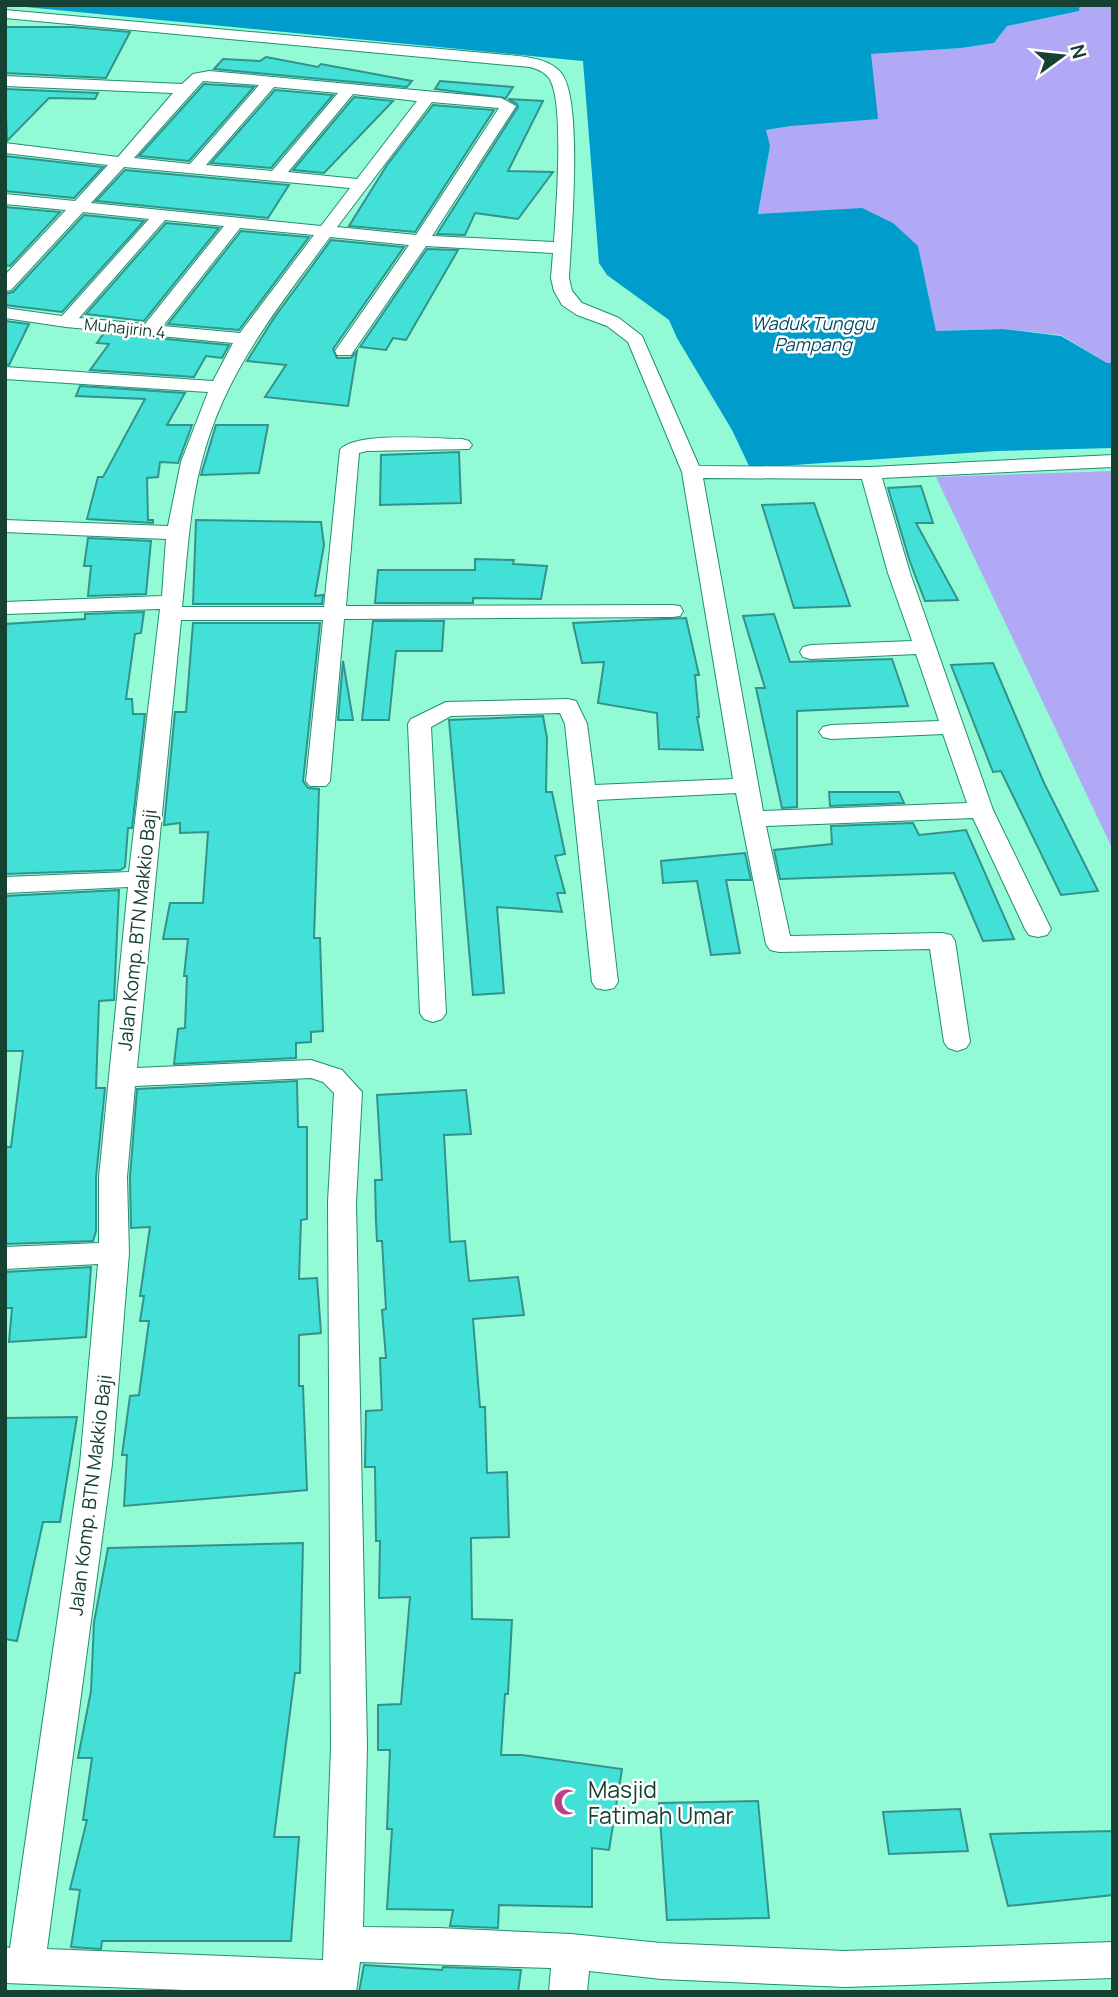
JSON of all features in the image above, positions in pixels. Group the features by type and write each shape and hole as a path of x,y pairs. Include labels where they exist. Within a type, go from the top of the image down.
{"street":[{"path":"5,14 507,59 539,65 559,78 564,111 562,294 571,305 623,327 636,340 692,472 751,819 779,944 942,941 957,1042"},
{"path":"5,286 186,88 203,76 501,103 508,106 421,241 344,351"},
{"path":"5,81 186,88"},
{"path":"195,168 270,82"},
{"path":"277,175 349,90"},
{"name":"Jalan Komp. BTN Makkio Baji","path":"16,1966 96,1464 114,1252 113,1177 141,879 172,608 177,533 191,462 219,387 245,339 428,97"},
{"path":"5,148 121,162 362,184"},
{"path":"5,199 421,241 562,248"},
{"path":"66,322 160,216"},
{"path":"149,331 235,223"},
{"name":"Muhajirin.4","path":"5,313 149,331 245,339"},
{"path":"8,376 219,387"},
{"path":"318,781 350,450 366,445 462,444"},
{"path":"692,472 870,472 1113,461"},
{"path":"870,472 899,573 981,810 1038,929"},
{"path":"5,526 177,533"},
{"path":"7,614 172,608 335,613 672,611"},
{"path":"811,652 925,646"},
{"path":"433,1013 419,724 446,709 568,706 576,724 605,982"},
{"path":"831,732 952,727"},
{"path":"583,793 746,785"},
{"path":"751,819 981,810"},
{"path":"5,885 141,879"},
{"path":"123,1078 310,1069 331,1074 341,1081 348,1092 342,1202 349,1746 340,1971"},
{"path":"5,1258 114,1252"},
{"path":"568,1992 571,1952"},
{"path":"16,1966 340,1971 571,1952 845,1980 1113,1960"}],"shaded area":[{"path":"1080,5 1113,5 1113,363 1107,363 1061,335 1003,329 936,331 918,246 802,213 758,215 770,146 765,130 791,126 871,54 994,43 1007,26 1079,11"},
{"path":"1113,471 1113,850 936,477"}],"water":[{"name":"Waduk Tunggu Pampang","path":"5,5 1080,5 1079,11 1007,26 994,43 871,54 878,119 766,130 770,146 758,214 862,208 893,223 918,246 936,331 1003,329 1061,336 1107,363 1113,363 1113,448 996,451 750,468 732,430 669,320 607,275 599,263 583,61"}],"building":[{"path":"5,27 73,27 130,32 106,78 5,73"},
{"path":"266,57 412,81 407,87 214,69 223,59 260,61"},
{"path":"440,81 513,87 506,98 435,89"},
{"path":"204,84 254,87 189,161 139,156"},
{"path":"5,89 98,93 95,99 49,98 7,141"},
{"path":"275,90 333,95 271,168 211,163"},
{"path":"354,97 393,101 324,173 293,170"},
{"path":"508,99 543,101 508,171 553,172 518,219 475,213 465,235 437,234 518,107"},
{"path":"433,105 494,110 415,232 349,226 387,165"},
{"path":"5,156 103,167 74,198 5,191"},
{"path":"125,170 289,185 268,218 96,201"},
{"path":"5,207 60,212 10,266 5,265"},
{"path":"84,215 144,221 62,312 5,305 5,294 13,292"},
{"path":"166,223 219,228 144,321 86,314"},
{"path":"241,231 309,237 239,330 168,324"},
{"path":"331,240 404,247 333,349 337,358 351,358 357,351 348,406 265,397 286,365 247,361 274,318"},
{"path":"427,249 458,250 406,340 393,338 386,350 360,347"},
{"path":"5,321 29,324 9,365 5,364"},
{"path":"104,333 229,345 222,358 206,356 194,377 90,370 109,344 97,343"},
{"path":"80,386 185,393 167,425 192,425 178,463 160,462 158,477 147,478 148,520 153,520 153,523 87,519 98,477 103,477 145,399 76,396"},
{"path":"216,425 268,425 259,473 201,475"},
{"path":"459,452 461,503 380,505 381,455"},
{"path":"921,486 933,523 916,523 958,600 925,601 910,562 888,488"},
{"path":"814,503 850,606 794,608 762,505"},
{"path":"196,520 321,522 324,545 315,596 323,595 322,604 193,604"},
{"path":"88,538 151,541 146,594 88,596 91,566 84,566"},
{"path":"475,559 514,560 513,564 547,566 541,599 473,598 473,603 375,603 378,570 475,570"},
{"path":"144,612 141,633 135,634 126,699 132,699 133,714 145,714 125,867 120,870 5,874 5,624 85,619 85,614"},
{"path":"774,614 790,662 892,659 908,706 797,711 797,807 782,808 756,688 765,688 743,616"},
{"path":"686,618 699,675 695,675 697,717 703,750 659,749 657,713 598,703 604,662 582,663 573,623"},
{"path":"373,621 444,621 442,651 396,651 389,720 362,720"},
{"path":"193,623 320,623 303,781 308,788 319,789 314,938 320,938 323,1031 311,1032 311,1042 296,1043 296,1058 174,1064 178,1029 185,1028 187,976 184,976 188,939 163,939 170,903 203,903 208,832 180,833 180,823 164,825 175,712 186,712"},
{"path":"343,661 353,720 338,720"},
{"path":"993,663 1044,783 1098,891 1061,895 1001,771 993,772 951,665"},
{"path":"543,716 547,738 546,792 552,792 565,854 555,856 565,893 557,893 562,912 497,907 504,993 473,995 449,720"},
{"path":"829,792 899,792 904,803 830,806"},
{"path":"913,823 919,835 966,830 1014,939 983,941 954,873 780,879 774,850 832,844 831,826"},
{"path":"745,853 751,880 726,880 740,953 711,955 697,881 663,883 661,861"},
{"path":"119,890 114,1000 99,1001 96,1088 105,1088 96,1177 96,1231 93,1241 5,1244 5,1147 11,1147 23,1051 5,1051 5,896"},
{"path":"297,1081 298,1127 307,1127 307,1219 301,1220 299,1279 317,1278 321,1333 299,1335 299,1386 303,1386 307,1490 124,1506 127,1455 122,1455 130,1396 139,1395 149,1321 140,1321 144,1296 140,1296 150,1227 131,1228 130,1177 137,1089"},
{"path":"466,1090 471,1134 444,1135 450,1242 465,1241 469,1281 518,1277 524,1315 473,1319 480,1407 485,1407 487,1473 507,1472 509,1537 471,1538 472,1619 512,1620 501,1755 522,1755 622,1769 609,1850 592,1848 592,1907 499,1905 498,1928 450,1926 453,1910 387,1909 392,1829 387,1829 390,1750 378,1750 378,1705 401,1704 410,1597 379,1598 380,1541 376,1541 375,1467 365,1467 366,1411 382,1410 380,1358 386,1358 382,1310 386,1309 382,1241 377,1241 376,1221 375,1180 382,1180 377,1095"},
{"path":"91,1267 86,1337 9,1342 12,1308 5,1308 5,1272"},
{"path":"77,1417 60,1522 43,1522 17,1641 5,1639 5,1418"},
{"path":"303,1543 300,1673 295,1673 274,1837 299,1837 291,1941 102,1941 101,1949 71,1947 80,1890 70,1889 87,1820 83,1820 92,1758 78,1758 91,1691 94,1622 108,1548"},
{"path":"758,1801 769,1918 667,1920 659,1803"},
{"path":"960,1809 968,1851 889,1854 883,1812"},
{"path":"1113,1831 1113,1895 1008,1906 990,1834"},
{"path":"364,1965 442,1970 443,1967 521,1970 518,1992 359,1992"}],"place":[{"name":"Masjid Fatimah Umar","path":"567,1802"}]}
